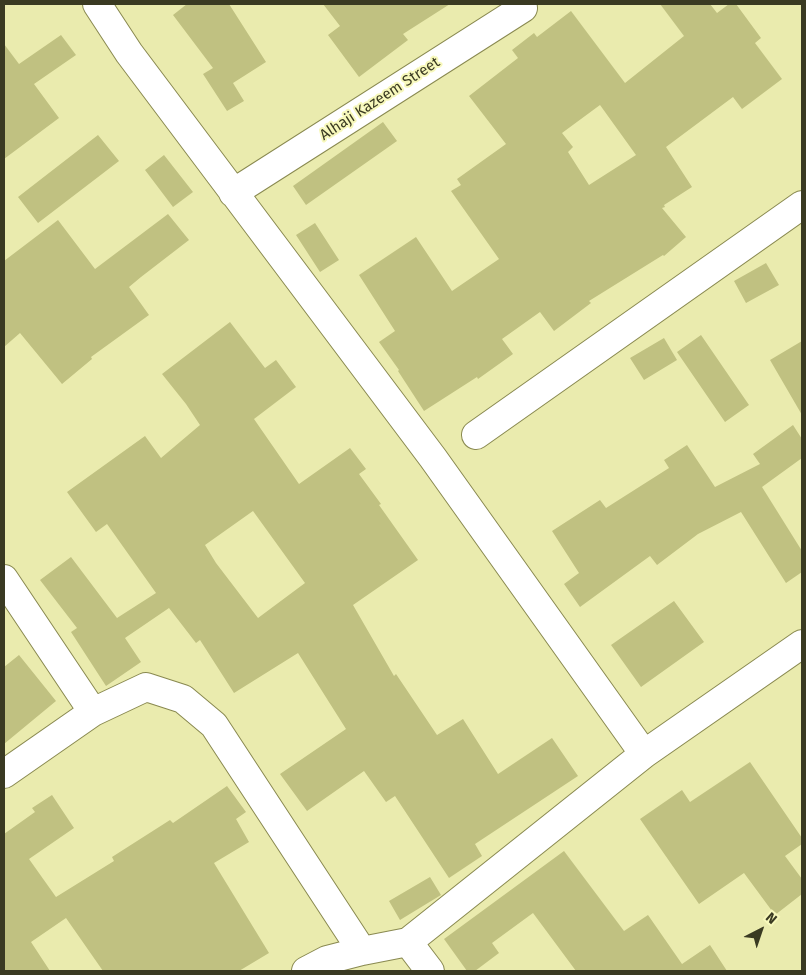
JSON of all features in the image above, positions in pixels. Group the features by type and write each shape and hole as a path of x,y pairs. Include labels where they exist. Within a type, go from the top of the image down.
{"street":[{"path":"97,4 129,53 433,458 644,754"},
{"name":"Alhaji Kazeem Street","path":"233,193 524,5"},
{"path":"476,435 802,204"},
{"path":"4,579 94,712"},
{"path":"306,971 327,960 408,942 644,754 802,644"},
{"path":"4,774 94,712 146,687 183,699 214,724 362,951"},
{"path":"408,942 430,971"}],"building":[{"path":"187,4 229,4 266,62 233,83 244,101 227,111 203,74 213,68 173,15"},
{"path":"323,4 450,4 403,34 408,40 359,77 328,35 340,26"},
{"path":"660,4 710,4 717,13 729,4 736,4 761,38 755,43 782,79 742,109 733,97 666,147 692,187 662,208 686,237 664,256 589,301 591,303 554,331 540,312 502,339 513,354 478,379 477,377 424,411 379,342 395,331 359,275 416,237 452,291 499,259 451,191 461,185 457,179 506,144 469,96 518,58 512,50 534,33 537,37 571,11 625,83 684,36","holes":["600,105 636,155 589,185 568,152 573,147 562,133"]},
{"path":"61,35 76,55 34,84 59,118 4,159 4,44 19,64"},
{"path":"383,122 397,141 306,205 293,186"},
{"path":"98,135 119,161 38,223 18,197"},
{"path":"164,155 193,192 173,207 145,170"},
{"path":"168,214 189,240 129,287 149,315 91,357 92,359 62,384 20,333 4,347 4,261 58,220 95,269"},
{"path":"315,223 339,260 320,272 296,235"},
{"path":"766,263 779,285 746,303 734,281"},
{"path":"230,322 265,368 276,360 296,387 254,419 299,484 350,448 366,469 359,474 418,560 353,605 394,676 396,674 437,735 463,719 498,774 552,738 578,776 475,844 482,856 449,878 395,796 386,802 364,771 307,811 280,774 346,729 298,653 234,693 200,640 196,643 169,608 125,638 141,662 106,686 71,632 77,628 40,580 71,557 117,618 156,593 107,524 96,532 67,492 145,436 161,458 200,425 162,374","holes":["253,511 305,583 258,618 216,563 205,545"]},
{"path":"701,335 749,405 725,422 677,352"},
{"path":"664,338 677,360 644,380 630,358"},
{"path":"802,341 802,415 770,360"},
{"path":"793,425 802,439 802,458 762,487 802,551 802,572 786,583 741,512 698,534 657,565 650,556 580,607 564,584 579,573 552,531 600,500 606,508 669,468 664,460 687,445 715,487 760,464 753,454"},
{"path":"674,601 704,642 641,687 611,645"},
{"path":"19,655 56,701 4,744 4,667"},
{"path":"750,762 802,838 802,844 785,856 802,879 802,894 775,915 744,873 699,904 640,819 682,790 690,802"},
{"path":"227,786 246,812 236,819 249,842 214,863 269,953 239,971 103,971 66,918 31,942 50,971 4,971 4,834 35,812 32,808 52,795 74,828 29,859 56,897 114,861 112,857 170,820 173,823"},
{"path":"564,851 624,931 648,915 682,964 710,945 727,971 576,971 533,913 492,943 499,953 475,971 467,971 444,939"},
{"path":"430,877 441,895 400,920 389,901"}]}
